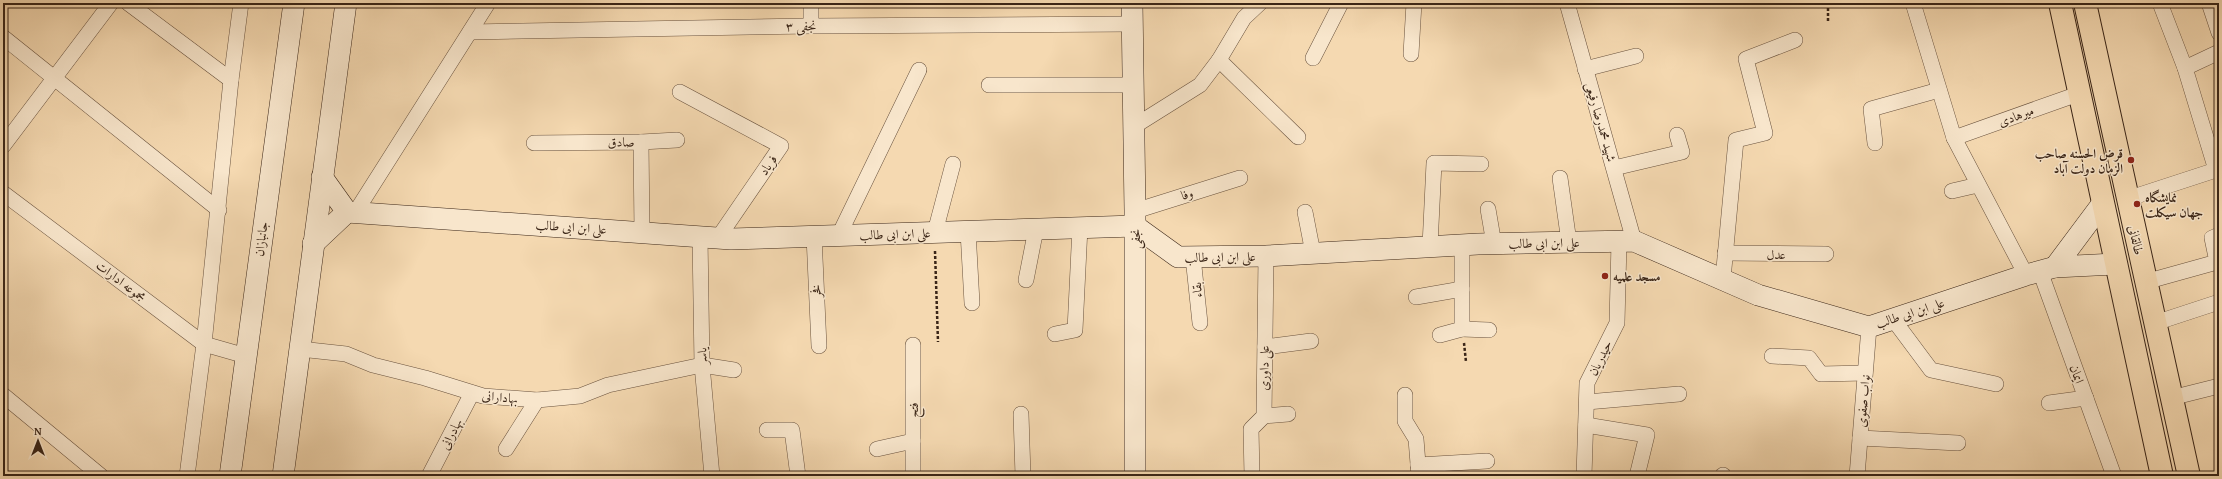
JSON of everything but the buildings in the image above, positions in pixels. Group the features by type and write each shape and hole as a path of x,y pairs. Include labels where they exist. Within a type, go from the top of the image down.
{"main road":[{"name":"طالقانی","path":"2060,3 2078,94 2162,476"},
{"name":"طالقانی","path":"2085,3 2188,476"}],"street":[{"path":"3,146 111,3"},
{"path":"128,3 231,80"},
{"path":"187,476 204,344 219,210 231,80 241,3"},
{"name":"جانبازان","path":"230,476 294,3"},
{"path":"282,476 346,3"},
{"path":"313,244 351,212 488,3"},
{"path":"811,3 811,26"},
{"name":"نجفی","path":"1132,3 1135,218 1135,476"},
{"path":"1134,127 1200,85 1219,60 1244,18 1260,3"},
{"path":"1313,58 1341,3"},
{"path":"1411,54 1414,3"},
{"name":"شهید محمدرضا رفیعی","path":"1567,3 1614,168 1627,241"},
{"name":"ایمان","path":"1913,3 1954,138 1978,185 2040,271 2114,476"},
{"path":"2127,199 2217,170 2185,68 2160,3"},
{"path":"2209,3 2219,33"},
{"name":"نجفی ۳","path":"470,32 811,26 1132,24"},
{"path":"3,38 219,210"},
{"path":"1723,280 1736,140 1765,133 1746,59 1795,40"},
{"path":"2185,68 2219,52"},
{"path":"1585,69 1636,56"},
{"path":"1219,60 1298,137"},
{"path":"839,236 919,70"},
{"path":"989,85 1133,85"},
{"path":"1875,143 1871,109 1939,90"},
{"name":"فریاد","path":"680,92 781,146 709,237"},
{"name":"میرهادی","path":"1954,138 2078,94"},
{"path":"1614,168 1682,152 1677,135"},
{"path":"641,142 677,140"},
{"name":"صادق","path":"534,143 641,142 642,232"},
{"path":"1430,246 1434,163 1481,164"},
{"path":"935,232 953,164"},
{"path":"322,177 351,212"},
{"name":"وفا","path":"1135,218 1240,178"},
{"path":"1560,178 1570,242"},
{"path":"1952,192 1978,185"},
{"name":"مجموعه ادارات","path":"3,192 204,344 246,356"},
{"path":"2040,271 2102,204"},
{"path":"1488,209 1494,244"},
{"name":"علی ابن ابی طالب","path":"351,212 709,237 839,236 1036,229 1080,227 1135,218 1178,257 1266,256 1430,246 1627,241 1758,295 1869,327 2040,271 2115,264"},
{"path":"1305,212 1313,253"},
{"path":"1055,334 1075,330 1080,227"},
{"path":"1026,280 1036,229"},
{"path":"968,231 972,303"},
{"path":"2145,282 2217,262 2212,238 2219,235"},
{"name":"فخر","path":"814,236 819,346"},
{"name":"یاسر","path":"709,237 702,365 712,476"},
{"name":"حیدریان","path":"1584,476 1587,383 1617,324 1627,241"},
{"path":"1462,245 1462,329"},
{"name":"عدل","path":"1725,253 1826,254"},
{"name":"علی داوری","path":"1264,416 1266,256"},
{"name":"بقاء","path":"1193,257 1200,323"},
{"path":"1416,297 1462,289"},
{"path":"2154,324 2219,302"},
{"path":"1893,319 1931,370 1996,384"},
{"name":"نواب صفوی","path":"1857,476 1869,327"},
{"path":"1440,335 1462,329 1489,330"},
{"path":"1265,347 1311,341"},
{"name":"فتح","path":"913,345 913,476"},
{"name":"بهادارانی","path":"300,349 346,354 373,365 425,378 483,396 537,400 580,396 608,385 702,365"},
{"path":"1772,356 1808,358 1821,374 1865,373"},
{"path":"702,365 734,370"},
{"path":"2171,398 2219,386"},
{"name":"بهادرانی","path":"429,476 472,393"},
{"path":"1587,402 1679,394"},
{"path":"3,395 101,476"},
{"path":"1405,395 1405,421 1416,439 1419,471 1486,461"},
{"path":"2049,403 2086,398"},
{"path":"506,449 537,400"},
{"path":"1021,414 1023,476"},
{"path":"1252,476 1251,429 1264,416 1288,414"},
{"path":"1586,425 1647,435 1637,476"},
{"path":"767,430 792,430 798,476"},
{"path":"1860,438 1958,443"},
{"path":"877,449 913,441"}],"path":[{"path":"1828,3 1828,23"},
{"path":"935,232 938,342"}],"place":[{"name":"قرض الحسنه صاحب الزمان دولت آباد","path":"2131,160"},
{"name":"نمایشگاه جهان سیکلت","path":"2137,204"},
{"name":"مسجد علمیه","path":"1605,276"}]}
